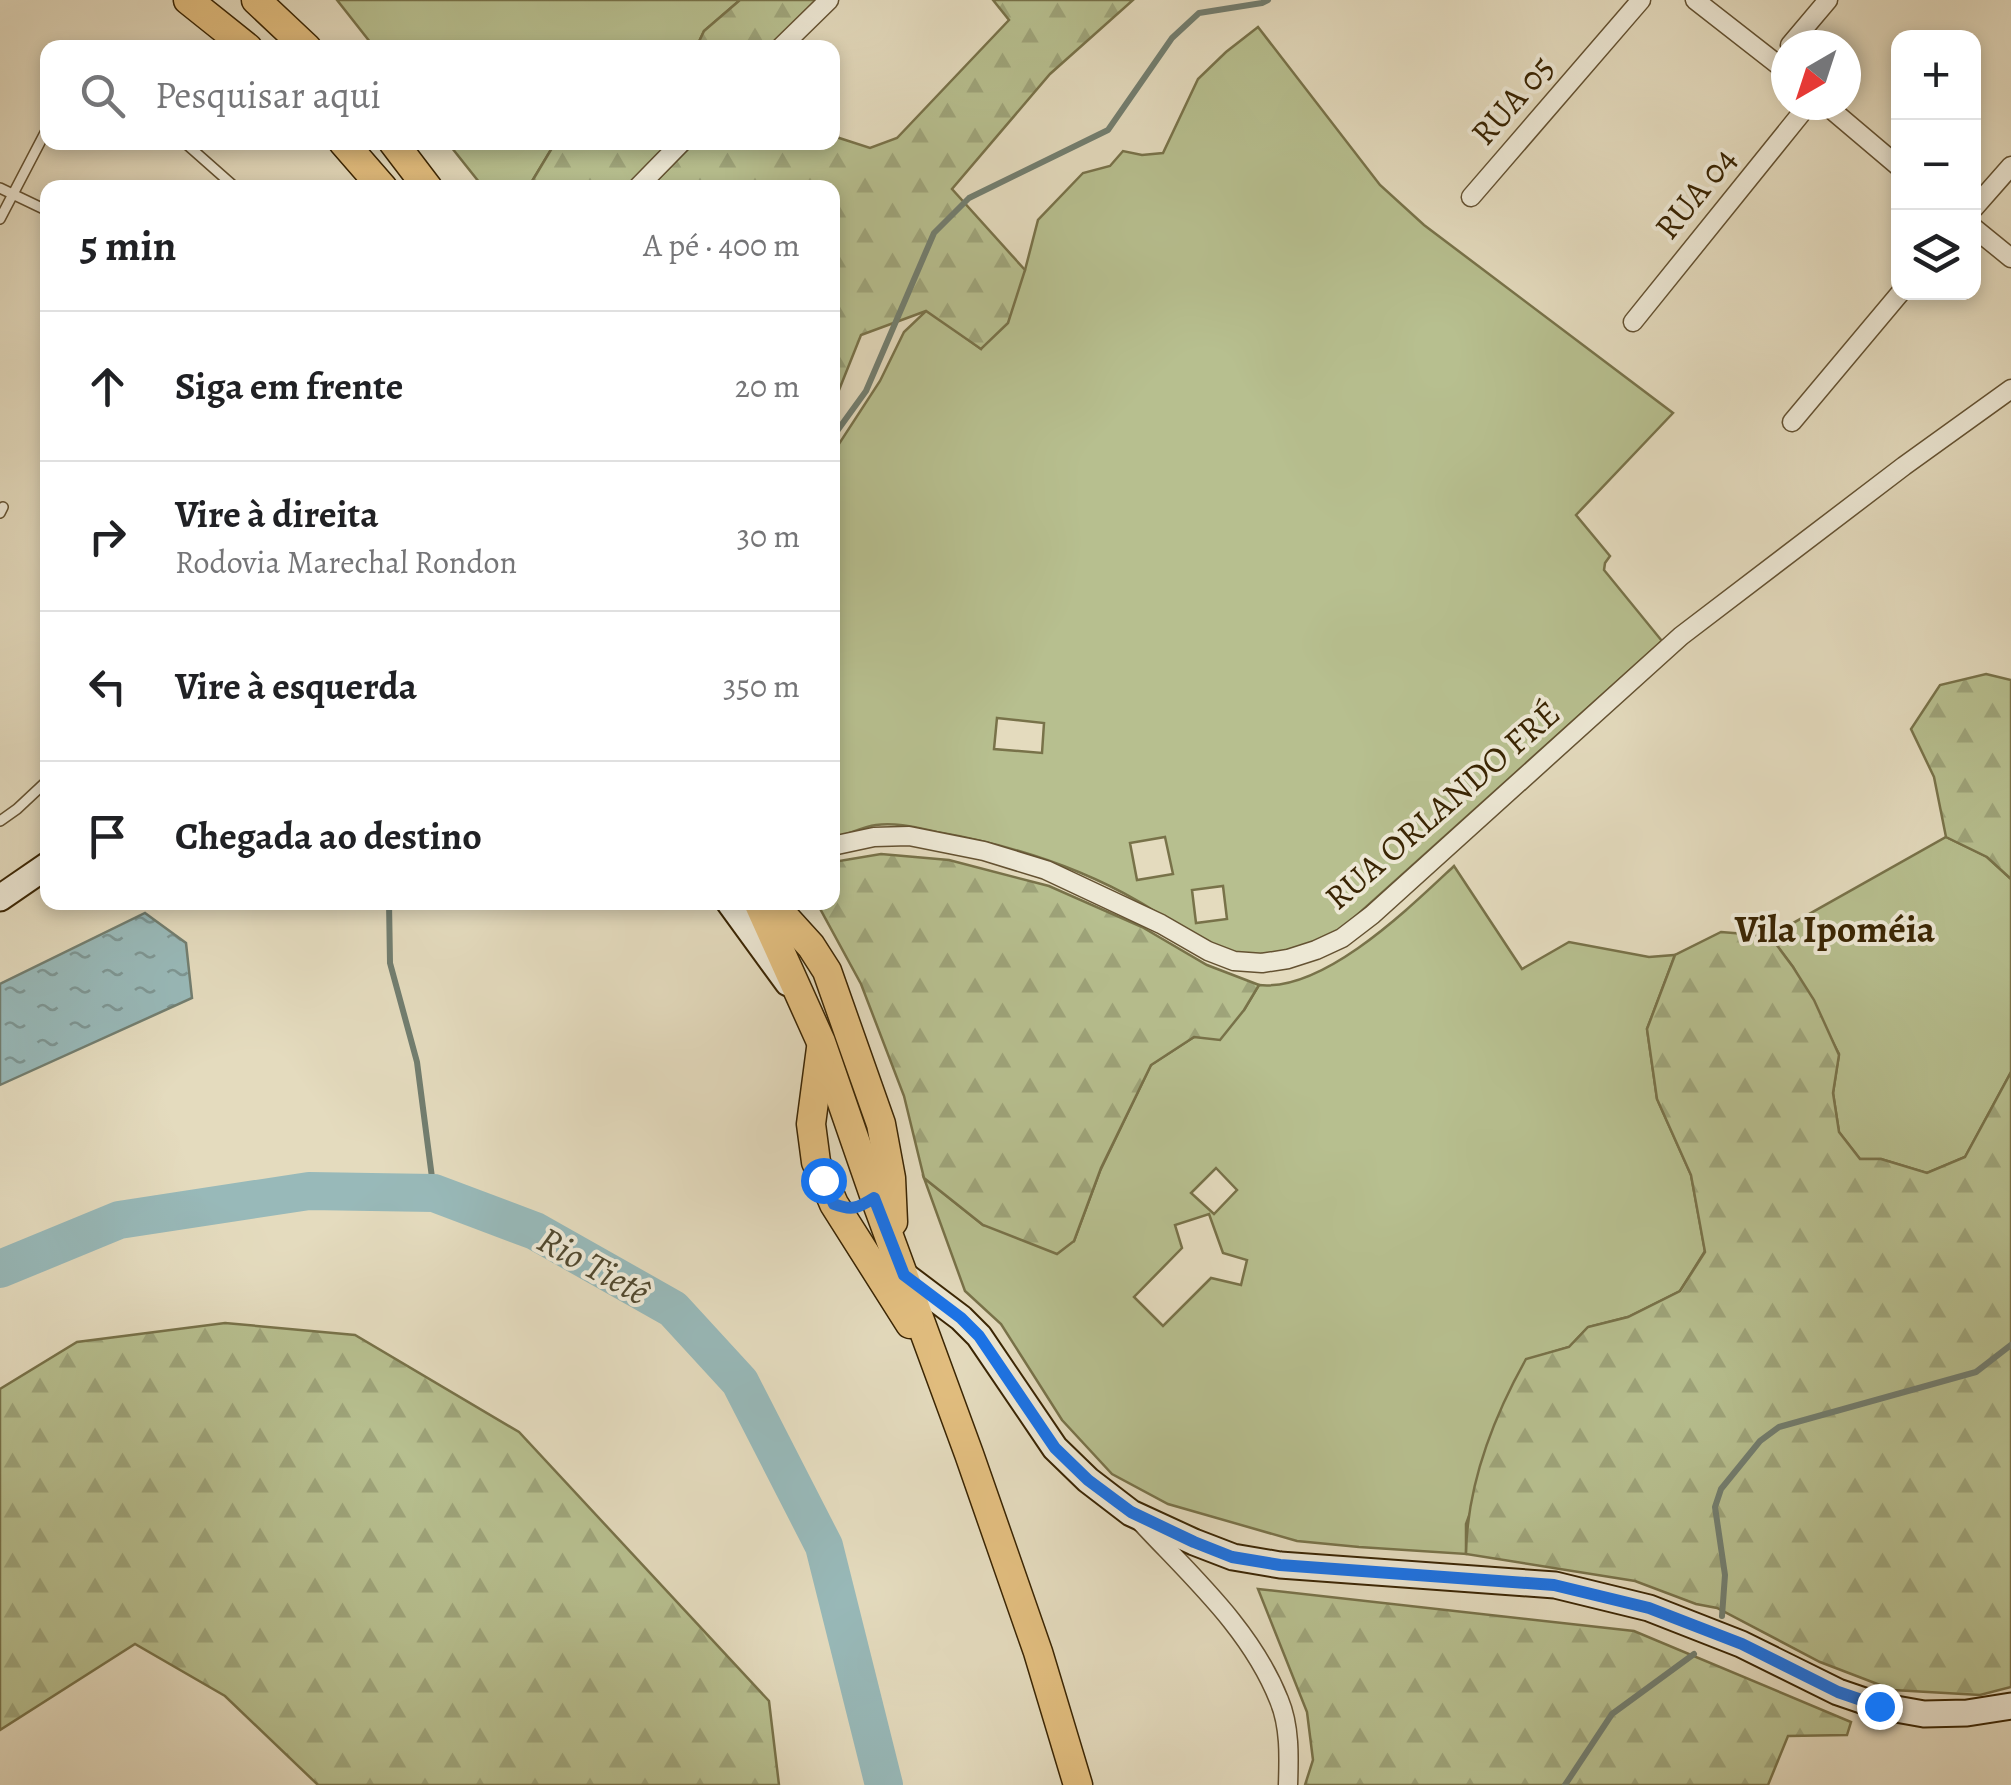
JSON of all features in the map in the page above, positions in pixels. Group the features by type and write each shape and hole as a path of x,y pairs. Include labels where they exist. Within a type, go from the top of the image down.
{"main road":[{"path":"188,0 238,40"},
{"path":"256,0 298,40"},
{"path":"351,150 376,180"},
{"path":"399,150 422,180"},
{"path":"762,910 883,1188"},
{"path":"778,910 827,971 881,1124 883,1188 893,1244 1038,1652 1078,1785"},
{"path":"822,1042 811,1124 816,1162 834,1204 934,1362"},
{"path":"834,1204 857,1209 883,1188"}],"street":[{"path":"788,40 829,0"},
{"name":"RUA 05","path":"1471,197 1641,0"},
{"path":"1695,0 1771,49"},
{"path":"1805,30 1828,0"},
{"name":"RUA 04","path":"1633,322 1796,120"},
{"path":"1844,120 1891,160"},
{"path":"646,180 674,150"},
{"path":"1981,200 2011,166"},
{"path":"1981,234 2011,258"},
{"path":"1792,422 1895,300"},
{"name":"RUA ORLANDO FRÉ","path":"840,844 874,837 908,836 1046,870 1161,924 1208,951 1234,960 1262,964 1316,950 1342,938 1372,914 1681,636 2011,389"},
{"path":"0,898 40,870"},
{"path":"735,910 806,1008"},
{"path":"904,1275 979,1336 1055,1448 1088,1480 1131,1512 1232,1557 1280,1565 1554,1585 1649,1608 1742,1644 1838,1692 1879,1706 1924,1714 1967,1714 2011,1706"},
{"path":"1131,1512 1250,1644 1280,1702 1289,1745 1288,1785"}],"lane":[{"path":"0,218 40,143"},
{"path":"193,150 227,180"},
{"path":"0,188 40,207"},
{"path":"0,821 40,787"}],"green space":[{"path":"337,0 740,0 704,31 700,40 368,40"},
{"path":"740,0 819,0 776,40 700,40 704,31"},
{"path":"993,0 1133,0 1050,74 952,189 1025,270 1008,323 981,349 926,311 861,335 840,388 840,180 657,180 687,150 840,150 840,138 870,148 897,138 1009,20"},
{"path":"1258,27 1380,185 1424,225 1673,413 1576,515 1610,556 1604,570 1662,641 1336,934 1265,954 1240,953 1213,945 1115,888 1015,850 891,824 840,836 840,442 880,381 904,332 927,310 981,349 1025,270 1038,220 1083,173 1110,166 1123,151 1142,155 1163,153 1198,79","holes":["997,718 1044,723 1042,753 994,749","1165,837 1173,874 1137,880 1130,843","1223,886 1227,919 1196,923 1192,890"]},
{"path":"454,150 551,150 533,180 477,180"},
{"path":"551,150 664,150 633,180 533,180"},
{"path":"1986,674 2011,680 2011,879 1987,857 1946,837 1934,777 1911,729 1940,685"},
{"path":"1946,837 1987,857 2011,879 2011,1072 1965,1157 1927,1173 1881,1159 1860,1159 1839,1132 1833,1093 1839,1054 1793,967 1770,936"},
{"path":"881,854 949,860 1049,886 1142,927 1207,965 1259,985 1220,1040 1194,1037 1151,1065 1101,1168 1074,1241 1057,1254 983,1225 924,1178 904,1096 861,984 821,910 840,910 840,861"},
{"path":"1454,866 1522,969 1569,942 1649,957 1675,955 1647,1029 1657,1099 1691,1175 1705,1251 1680,1291 1628,1317 1588,1327 1569,1347 1526,1360 1466,1524 1466,1554 1297,1541 1168,1504 1112,1474 1062,1420 1001,1324 965,1291 924,1178 983,1225 1074,1241 1100,1171 1151,1065 1244,1010 1259,985 1284,984 1311,975 1364,944","holes":["1216,1168 1237,1190 1214,1214 1191,1193","1209,1214 1223,1253 1247,1260 1241,1285 1211,1278 1163,1326 1134,1297 1182,1248 1175,1225"]},
{"path":"1721,932 1770,936 1814,1000 1839,1055 1833,1093 1839,1132 1860,1159 1881,1159 1927,1173 1965,1157 2011,1072 2011,1687 1980,1695 1893,1690 1820,1662 1717,1608 1635,1581 1466,1554 1471,1503 1484,1453 1526,1359 1569,1347 1588,1327 1628,1317 1680,1291 1705,1252 1691,1175 1657,1099 1647,1029 1675,955"},
{"path":"225,1323 355,1335 519,1432 769,1701 779,1785 318,1785 225,1696 135,1644 0,1730 0,1389 77,1342"},
{"path":"1258,1589 1634,1631 1851,1722 1847,1735 1788,1736 1768,1785 1305,1785 1313,1760 1307,1712"}],"water":[{"path":"145,913 186,943 192,998 0,1085 0,984"}],"waterway":[{"path":"840,427 866,391 934,233 969,198 1108,130 1172,38 1199,13 1268,0"},
{"path":"389,910 390,963 417,1062 434,1193"},
{"name":"Rio Tietê","path":"0,1269 119,1220 309,1191 434,1193 535,1231 673,1309 740,1382 824,1546 884,1785"},
{"path":"1722,1616 1725,1575 1715,1507 1721,1489 1760,1441 1779,1427 1976,1372 2011,1345"},
{"path":"1565,1785 1612,1714 1694,1654"}],"district":[{"name":"Vila Ipoméia","path":"1835,929"}],"route":[{"path":"823,1180 834,1204 848,1209 857,1209 874,1198 904,1275 942,1302 979,1336 1055,1448 1088,1480 1131,1512 1232,1557 1280,1565 1554,1585 1649,1608 1742,1644 1838,1692 1879,1706"}]}
